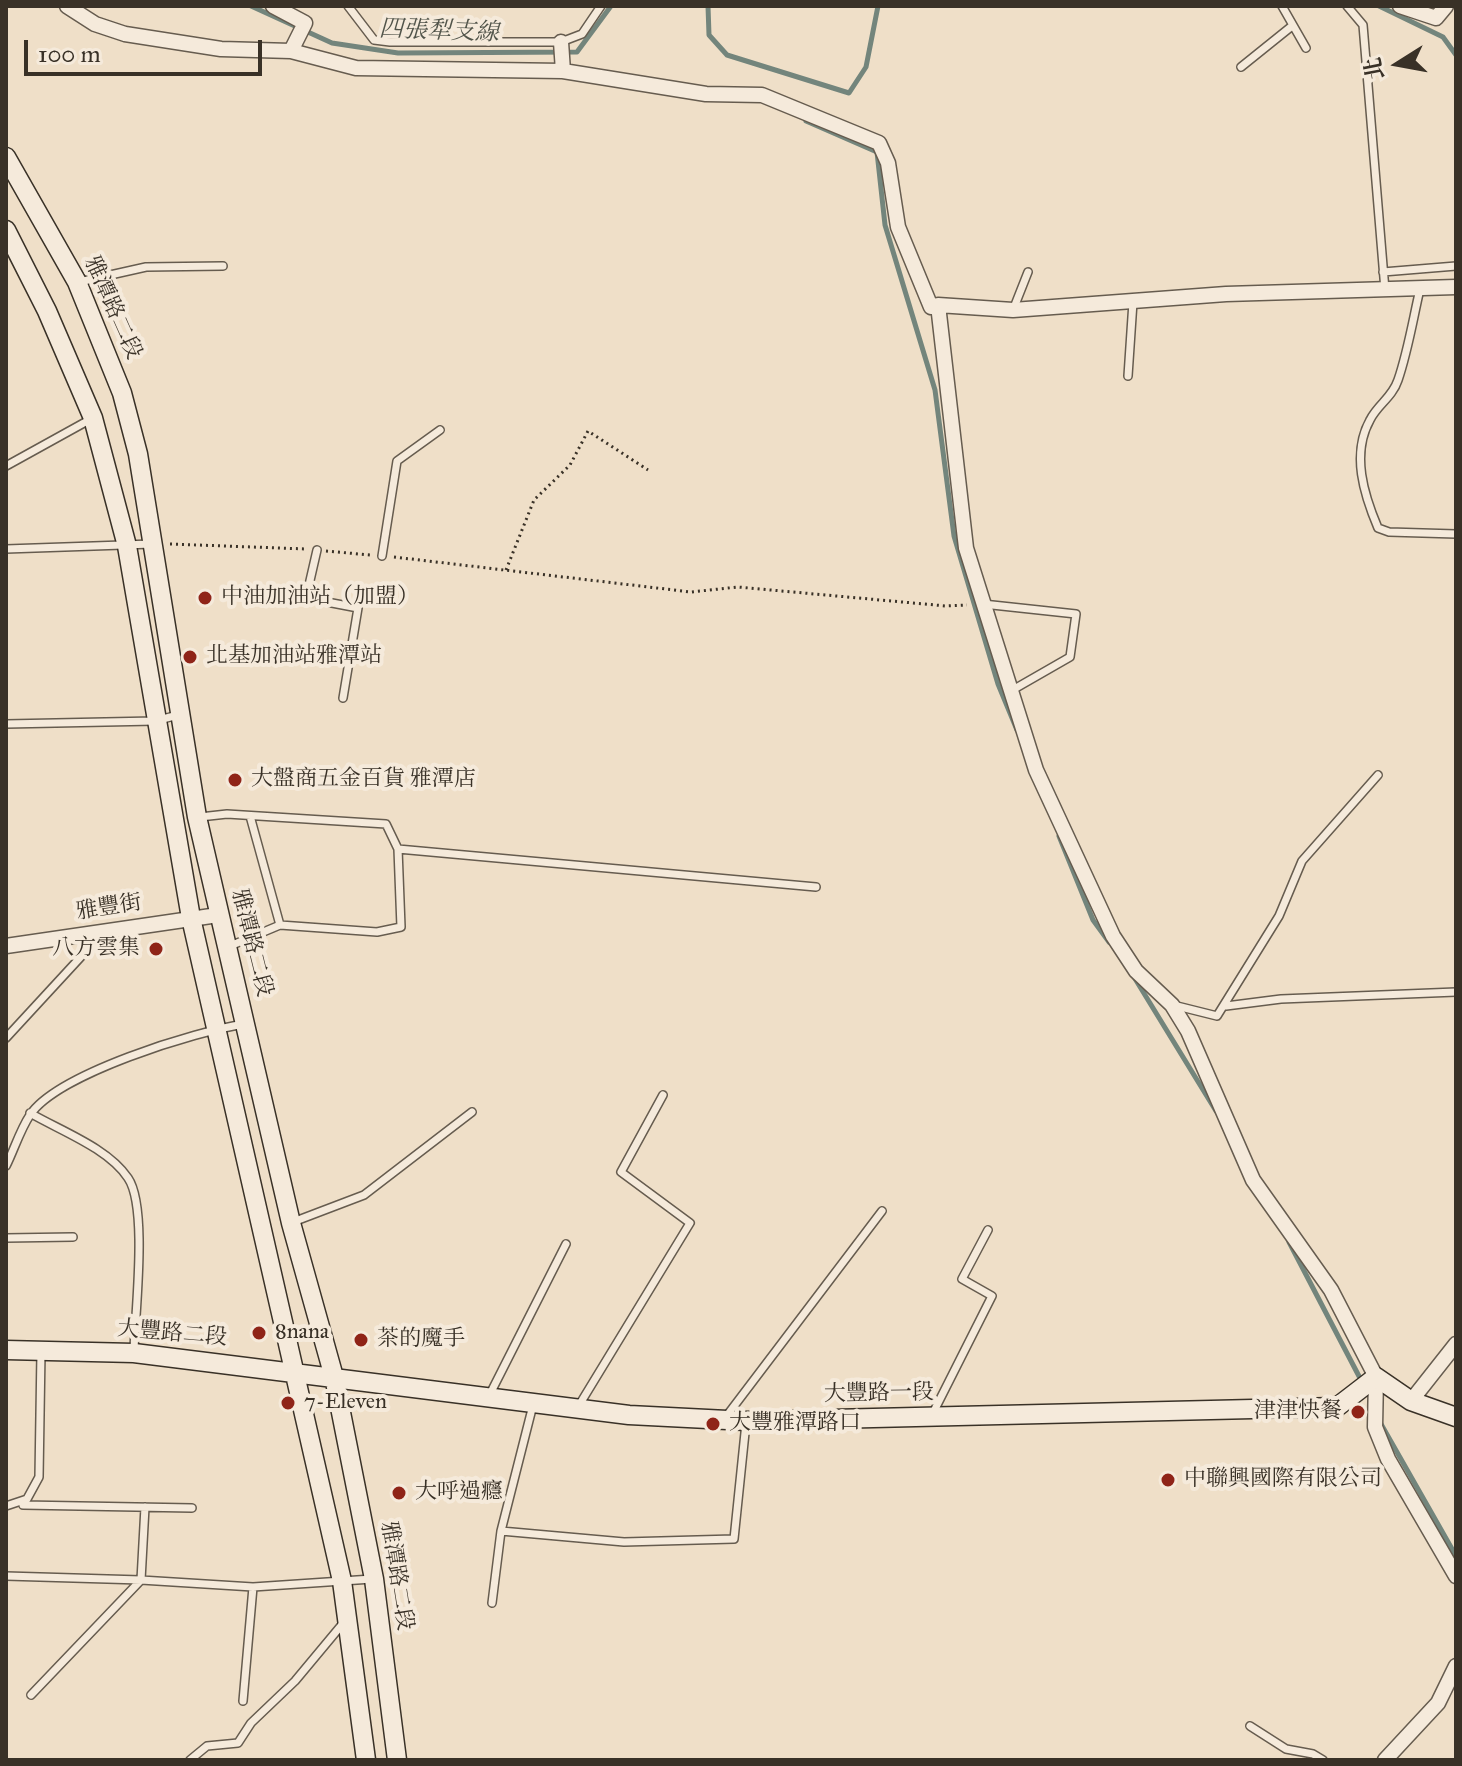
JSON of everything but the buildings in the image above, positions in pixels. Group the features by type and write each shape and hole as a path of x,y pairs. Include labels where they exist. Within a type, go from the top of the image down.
{"street":[{"path":"67,6 95,24 125,34 221,49 291,51 356,68 563,71 706,94 762,95 879,143 888,163 898,227 931,307 1013,310 1226,294 1456,287"},
{"path":"273,6 305,23 291,51"},
{"path":"1400,6 1436,18 1446,6"},
{"path":"561,42 563,71"},
{"name":"雅潭路二段","path":"6,157 77,282 122,393 155,543 178,715 218,915 291,1223 334,1377 374,1579 397,1760"},
{"path":"6,230 47,311 93,418 127,546 191,918 342,1581 366,1760"},
{"path":"938,305 966,548 981,604 1036,770 1113,936 1136,971 1172,1005 1188,1031 1253,1180 1331,1290 1376,1377 1411,1401 1456,1417"},
{"name":"雅豐街","path":"6,946 218,915"},
{"path":"1411,1401 1456,1344"},
{"name":"大豐路二段","path":"6,1350 134,1353 334,1377"},
{"name":"大豐路一段","path":"334,1377 576,1408 747,1421 1337,1407 1376,1377"},
{"path":"1376,1377 1375,1427 1388,1459 1456,1576"},
{"path":"1385,1760 1438,1703 1456,1666"}],"lane":[{"path":"348,6 360,27 374,40 561,42 582,34 601,6"},
{"path":"1282,6 1306,48"},
{"path":"1347,6 1363,25 1385,290"},
{"path":"1241,67 1292,26"},
{"path":"77,282 146,267 223,266"},
{"path":"1383,272 1456,266"},
{"path":"1013,310 1028,272"},
{"path":"1420,289 1398,380 1390,400 1371,417 1364,435 1361,464 1365,496 1378,528 1389,532 1456,534"},
{"path":"1128,376 1133,302"},
{"path":"6,466 93,418"},
{"path":"382,556 397,461 440,430"},
{"path":"6,549 155,543"},
{"path":"317,550 306,598 358,608 343,698"},
{"path":"981,604 1076,614 1070,657 1009,692"},
{"path":"6,724 155,721 178,715"},
{"path":"1172,1005 1217,1016 1226,1006 1239,978 1279,916 1302,861 1378,775"},
{"path":"250,816 280,925"},
{"path":"197,817 250,816 386,824 398,849 401,927 377,932 280,925 227,947"},
{"path":"398,849 816,887"},
{"path":"6,1038 106,931"},
{"path":"1226,1006 1281,999 1456,992"},
{"path":"6,1166 30,1113 82,1075 215,1028 246,1024"},
{"path":"576,1408 690,1223 621,1172 663,1095"},
{"path":"291,1223 364,1195 472,1112"},
{"path":"30,1113 110,1159 130,1180 139,1222 134,1353"},
{"path":"724,1420 882,1211"},
{"path":"931,1417 992,1296 962,1279 988,1230"},
{"path":"6,1238 73,1237"},
{"path":"488,1398 566,1244"},
{"path":"6,1506 27,1499 39,1477 41,1351"},
{"path":"492,1603 501,1531 533,1403"},
{"path":"501,1531 624,1542 734,1539 747,1421"},
{"path":"23,1505 192,1508"},
{"path":"31,1695 141,1580 145,1507"},
{"path":"6,1576 253,1587 374,1579"},
{"path":"243,1701 253,1587"},
{"path":"190,1760 207,1746 238,1743 251,1723 295,1681 347,1619"},
{"path":"1250,1726 1286,1749 1313,1754 1323,1760"}],"path":[{"path":"506,570 534,500 570,465 588,431 648,470"},
{"path":"155,543 317,550 691,592 738,587 946,606 981,604"}],"waterway":[{"name":"四張犁支線","path":"251,6 332,43 398,53 577,52 611,6"},
{"name":"四張犁支線","path":"708,6 709,35 727,55 849,93 866,67 878,6"},
{"name":"四張犁支線","path":"1379,6 1443,37 1456,55"},
{"path":"806,121 877,152 885,225 935,390 954,536 998,684 1017,730"},
{"path":"1059,836 1093,920 1109,942"},
{"path":"1134,977 1216,1111"},
{"path":"1289,1242 1362,1382"},
{"path":"1381,1424 1456,1556"}],"place":[{"name":"中油加油站（加盟）","path":"205,598"},
{"name":"北基加油站雅潭站","path":"190,657"},
{"name":"大盤商五金百貨 雅潭店","path":"235,780"},
{"name":"八方雲集","path":"156,949"},
{"name":"8nana","path":"259,1333"},
{"name":"茶的魔手","path":"361,1340"},
{"name":"7-Eleven","path":"288,1403"},
{"name":"津津快餐","path":"1358,1412"},
{"name":"大豐雅潭路口","path":"713,1424"},
{"name":"中聯興國際有限公司","path":"1168,1480"},
{"name":"大呼過癮","path":"399,1493"}]}
